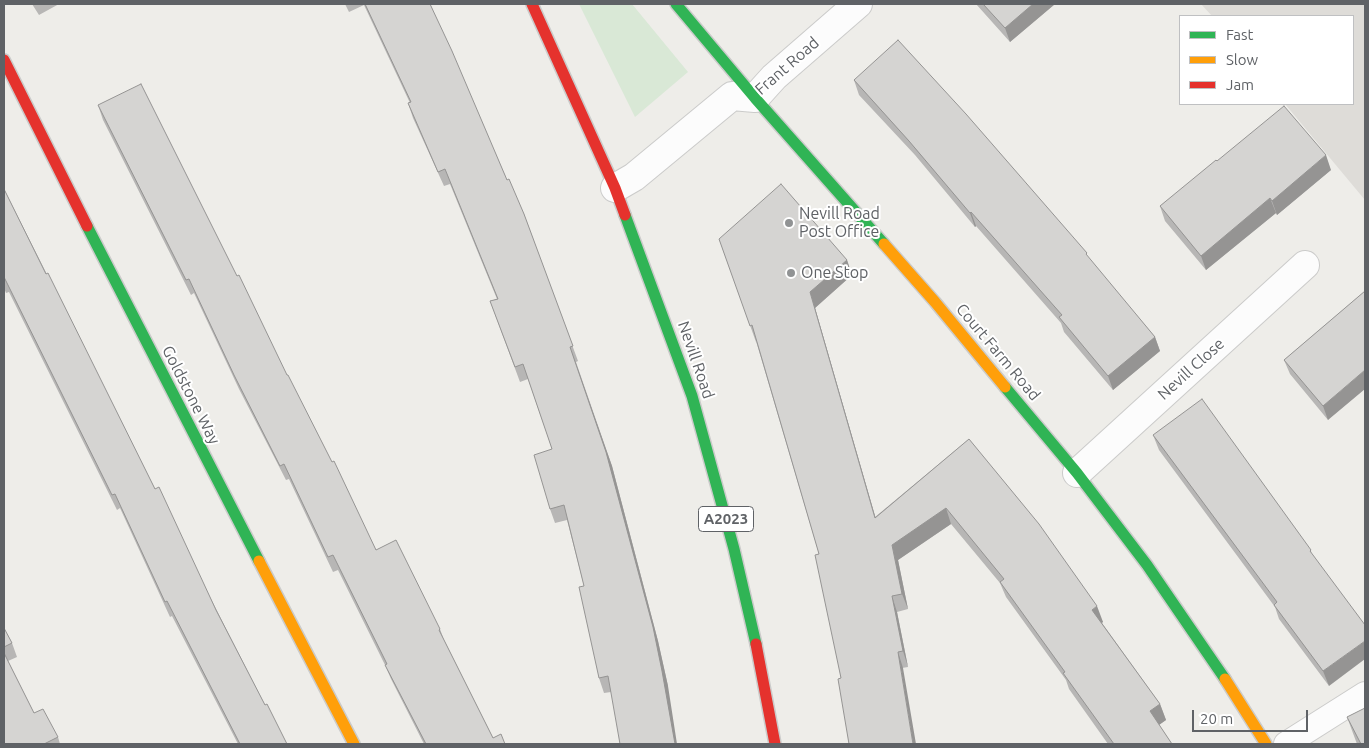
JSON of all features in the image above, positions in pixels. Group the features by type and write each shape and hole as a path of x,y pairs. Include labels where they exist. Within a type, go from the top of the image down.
{"street":[{"name":"Nevill Road","path":"532,4 615,188 692,396 737,558 758,651 775,744"},
{"name":"Court Farm Road","path":"676,4 755,98 935,302 1077,473 1147,565 1213,659 1266,744"},
{"name":"Frant Road","path":"615,188 634,177 732,96 755,98 774,77 858,4"},
{"name":"Goldstone Way","path":"4,60 131,314 354,744"},
{"name":"Nevill Close","path":"1077,473 1304,265"}],"lane":[{"path":"1286,744 1365,694"}],"shaded area":[{"path":"1201,4 1365,4 1365,200 1286,105 1354,105 1354,15 1211,15"}],"green space":[{"path":"579,4 632,4 688,72 635,117"}],"building":[{"path":"365,4 430,4 507,180 509,179 524,214 573,346 570,347 606,452 653,627 675,744 620,744 608,676 599,678 579,587 584,586 564,505 550,509 534,455 552,449 523,364 515,367 490,301 498,299 445,169 438,172 408,103 411,102"},
{"path":"983,4 1033,4 1005,28"},
{"path":"898,40 966,114 1087,253 1155,337 1108,376 1059,317 1062,315 854,80"},
{"path":"141,84 237,276 239,275 287,375 332,462 334,461 376,550 396,540 493,738 501,734 505,744 426,744 385,665 387,664 333,555 328,557 284,464 280,466 234,375 189,279 186,280 98,105"},
{"path":"1284,106 1326,155 1272,201 1270,198 1201,256 1160,206"},
{"path":"781,184 847,260 810,292 875,518 969,439 1039,524 1097,606 1092,610 1160,704 1150,711 1172,744 1114,744 1000,582 1004,579 946,508 892,545 902,594 892,596 903,651 898,652 913,744 849,744 838,679 841,678 815,555 819,554 752,325 750,326 719,239"},
{"path":"4,189 46,274 48,273 155,489 159,487 216,610 287,744 240,744 167,601 165,602 115,494 112,495 4,277"},
{"path":"1365,291 1365,370 1323,406 1284,360"},
{"path":"1202,399 1365,625 1365,641 1323,671 1274,605 1277,602 1153,435"},
{"path":"4,628 12,643 4,647"},
{"path":"4,653 34,713 43,709 58,737 44,744 4,744"},
{"path":"1365,708 1365,744 1361,744 1347,717"}],"traffic: fast":[{"path":"676,4 755,98 884,244"},
{"path":"625,215 692,396 734,549 756,644"},
{"path":"87,226 259,561"},
{"path":"1005,387 1077,473 1147,565 1225,679"}],"traffic: slow":[{"path":"884,244 1005,387"},
{"path":"259,561 354,744"},
{"path":"1225,679 1266,744"}],"traffic: jam":[{"path":"532,4 615,188 625,215"},
{"path":"4,60 87,226"},
{"path":"756,644 775,744"}],"place":[{"name":"Nevill Road Post Office","path":"789,223"},
{"name":"One Stop","path":"791,273"}]}
